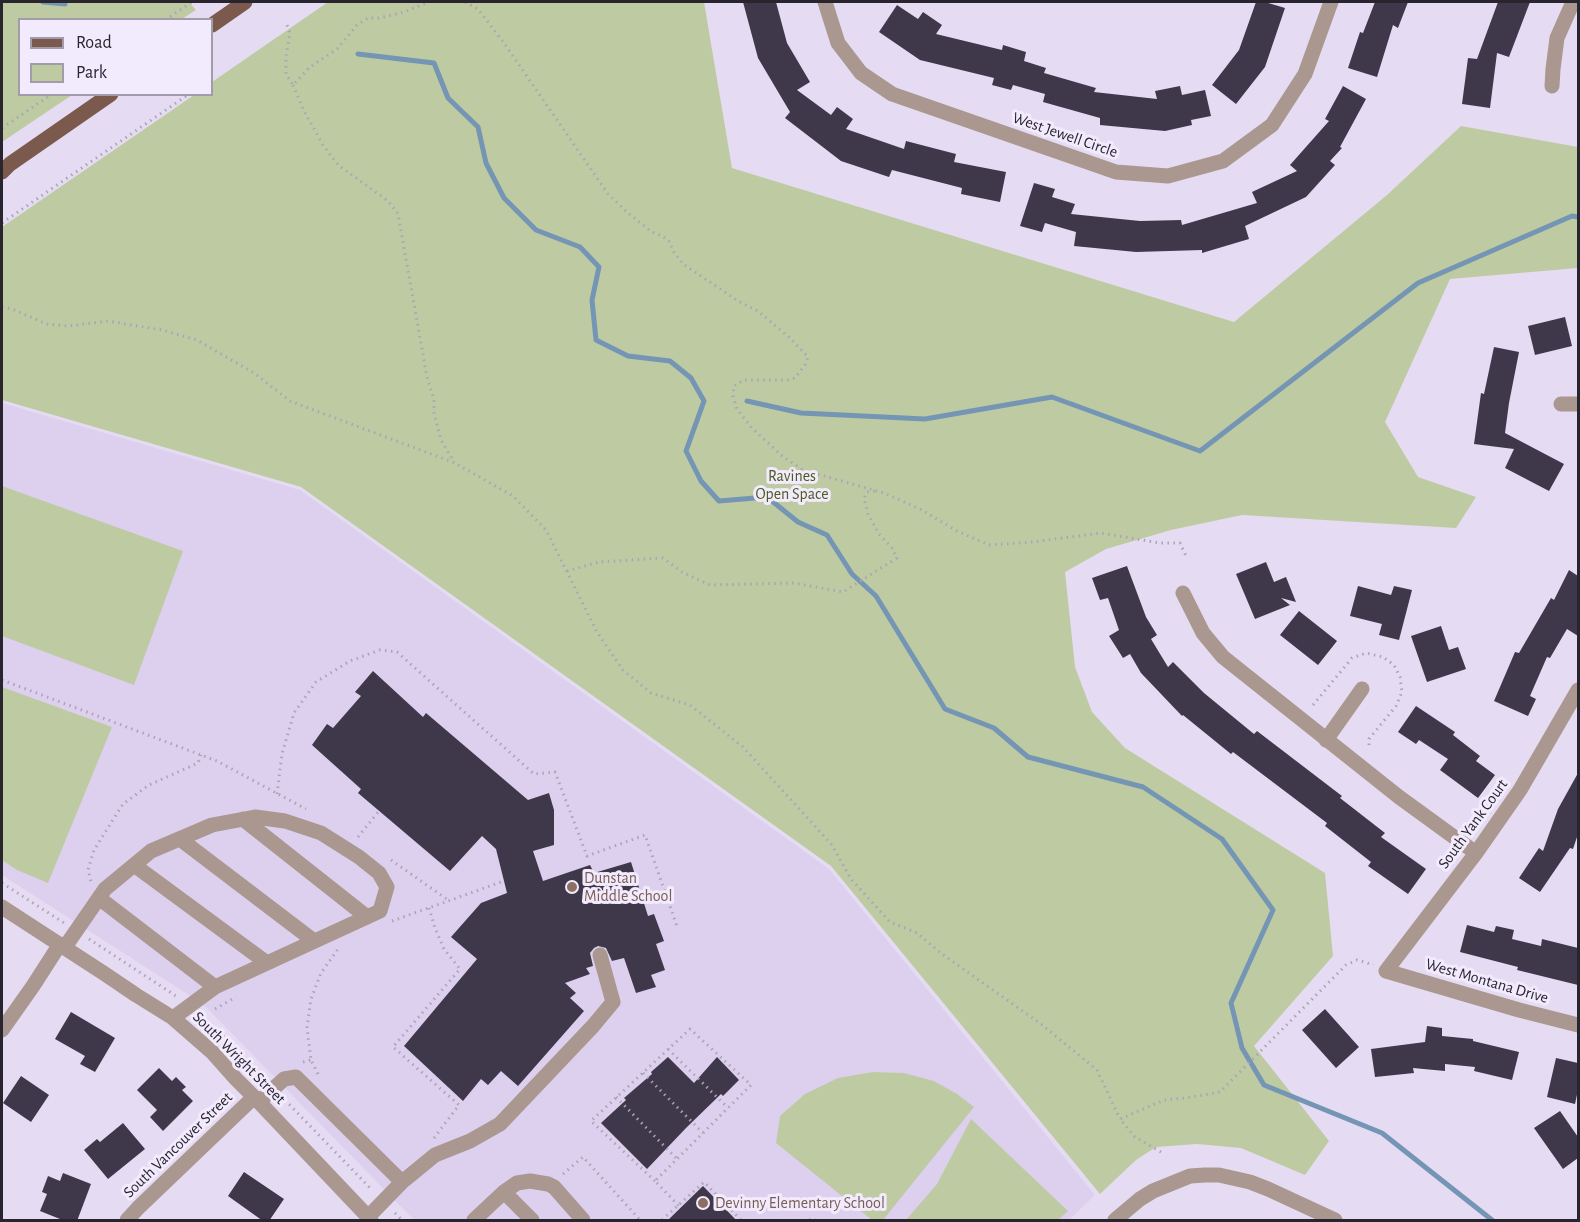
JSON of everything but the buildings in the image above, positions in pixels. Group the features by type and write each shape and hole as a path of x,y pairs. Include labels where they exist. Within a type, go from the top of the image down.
{"main road":[{"path":"213,24 245,2"},
{"path":"2,172 10,164 108,96"}],"street":[{"name":"West Jewell Circle","path":"825,2 838,43 861,74 892,94 1116,172 1168,176 1223,161 1272,125 1305,74 1331,2"},
{"path":"1552,86 1557,38 1573,2"},
{"path":"1561,404 1578,404"},
{"path":"1183,593 1203,633 1223,657 1399,797 1476,853"},
{"path":"1326,740 1362,689"},
{"name":"South Yank Court","path":"1390,965 1476,853 1520,790 1578,690"},
{"path":"2,1030 105,889 152,851 212,825 255,817 285,821 321,833 359,857 379,873 387,887 380,911 215,987 173,1018"},
{"path":"243,819 367,917"},
{"path":"180,839 314,941"},
{"path":"134,865 267,963"},
{"path":"99,898 215,987"},
{"name":"South Wright Street","path":"2,907 173,1018 212,1052 369,1219"},
{"path":"369,1219 402,1182 435,1155 470,1141 500,1124 614,1002 600,955"},
{"name":"West Montana Drive","path":"1390,965 1519,1010 1578,1025"},
{"name":"South Vancouver Street","path":"127,1221 138,1208 257,1099 284,1079 296,1077 402,1182"},
{"path":"1115,1221 1153,1191 1190,1176 1205,1175 1219,1175 1250,1182 1268,1189 1308,1215 1335,1221"},
{"path":"474,1221 504,1192 517,1183 530,1181 554,1187 583,1221"},
{"path":"504,1192 532,1221"}],"path":[{"path":"168,18 192,2"},
{"path":"293,85 310,67 337,49 357,25 368,18 380,18 404,12 429,2"},
{"path":"465,2 478,9 504,43 608,194 652,232 670,242 673,251 683,264 738,301 758,311 808,357 795,378 744,380 734,386 737,409 751,427 781,455 803,470 878,491 920,509 957,531 989,545 1101,533 1160,543 1180,543 1186,556"},
{"path":"287,25 290,33 286,74 323,145 338,165 388,201 398,214 427,377 434,400 434,413 441,440 455,464"},
{"path":"2,128 49,96"},
{"path":"2,223 186,96"},
{"path":"2,307 47,324 68,326 108,321 162,330 197,340 254,373 290,401 455,464 513,496 546,530 597,632 623,670 651,693 690,705 743,747 832,845 851,879 890,922 917,933 942,954 1041,1024 1097,1070 1120,1119 1135,1137 1161,1152"},
{"path":"567,571 599,562 663,558 682,572 710,585 794,583 843,591 897,558 892,548 879,534 868,514 864,498 867,492 878,491"},
{"path":"277,794 282,754 294,713 316,682 350,661 380,650 397,652 534,774 555,772 587,856 645,835 678,928"},
{"path":"2,680 217,761 306,809"},
{"path":"92,883 88,870 94,850 123,804 149,785 198,763 201,755"},
{"path":"358,837 379,811"},
{"path":"388,923 504,881"},
{"path":"2,883 64,923"},
{"path":"429,908 444,949 460,969 393,1047 459,1105 433,1139"},
{"path":"89,939 183,1000"},
{"path":"320,1079 311,1060 308,1038 307,1027 311,999 321,973 342,944"},
{"path":"1120,1119 1164,1100 1220,1092 1346,964 1357,960 1372,965 1384,955 1390,965"},
{"path":"240,994 203,1016 263,1076"},
{"path":"655,1181 751,1085 690,1029 591,1121 655,1181 678,1206"},
{"path":"668,1049 728,1108"},
{"path":"643,1073 703,1134"},
{"path":"616,1097 677,1159"},
{"path":"284,1098 372,1191"},
{"path":"554,1187 560,1177 583,1157 640,1221"},
{"path":"662,1221 704,1182 741,1221"},
{"path":"395,1213 402,1221"},
{"path":"810,1221 811,1218 815,1221"}],"shaded area":[{"path":"2,403 300,490 829,869 1095,1195 1069,1220 414,1220 207,1008 2,875"}],"green space":[{"path":"2,2 189,2 196,10 184,18 18,18 18,96 71,96 2,142"},
{"name":"Ravines Open Space","path":"328,2 704,2 732,168 1234,322 1387,195 1461,126 1578,147 1578,268 1450,279 1385,422 1418,477 1476,497 1456,528 1242,515 1171,530 1106,549 1065,572 1075,667 1092,712 1125,748 1325,873 1333,956 1254,1046 1329,1141 1305,1175 1241,1148 1197,1144 1156,1147 1136,1160 1100,1194 831,866 301,487 2,400 2,227 193,96 213,96 213,81"},
{"path":"2,486 183,551 134,685 2,636"},
{"path":"2,687 112,727 48,883 17,870 2,860"},
{"path":"873,1072 904,1073 934,1081 974,1107 883,1220 872,1220 776,1143 780,1116 805,1094 838,1078"},
{"path":"971,1119 1068,1211 1058,1220 906,1220 937,1184"}],"waterway":[{"path":"43,2 65,4"},
{"path":"358,54 434,63 448,98 478,127 486,163 504,198 536,230 580,247 599,267 592,300 596,340 628,356 670,361 691,378 704,401 686,451 701,481 719,501 767,497 798,522 827,535 852,574 876,596 945,709 994,728 1028,757 1143,787 1222,839 1273,910 1231,1003 1242,1048 1264,1085 1382,1133 1492,1220"},
{"path":"747,401 801,413 925,419 1052,397 1200,451 1418,283 1572,216 1578,217"}],"place":[{"name":"Dunstan Middle School","path":"572,887"},
{"name":"Devinny Elementary School","path":"703,1203"}]}
